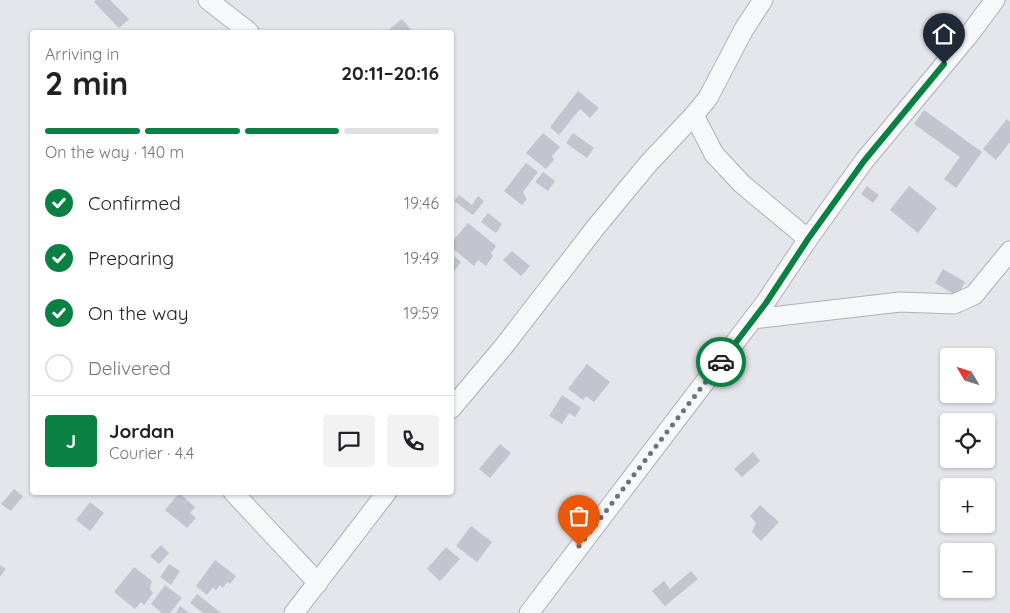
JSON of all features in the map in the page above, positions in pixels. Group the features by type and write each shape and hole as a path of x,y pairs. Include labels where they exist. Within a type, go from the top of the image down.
{"street":[{"path":"208,0 246,30"},
{"path":"454,405 504,346 601,220 648,164 694,115 715,87 744,28 763,0"},
{"path":"529,613 753,319 864,161 968,36 995,0"},
{"path":"694,115 714,154 736,178 808,239"},
{"path":"753,319 900,302 954,304 974,295 1010,251"},
{"path":"236,495 318,583"},
{"path":"294,613 385,495"}],"building":[{"path":"96,0 110,0 129,19 119,28 94,2"},
{"path":"402,19 411,30 388,30"},
{"path":"578,91 599,108 590,118 580,109 559,135 550,127"},
{"path":"924,110 982,152 956,188 944,179 960,157 914,124"},
{"path":"1007,119 1010,122 1010,142 996,160 983,149"},
{"path":"543,133 560,147 552,156 554,160 546,169 526,153"},
{"path":"573,133 594,148 587,158 566,143"},
{"path":"526,163 538,172 523,192 527,199 522,205 504,191"},
{"path":"543,172 555,181 548,191 535,182"},
{"path":"867,186 879,195 873,203 861,194"},
{"path":"909,186 937,208 918,233 890,210"},
{"path":"459,195 472,205 478,196 484,201 473,215 454,201"},
{"path":"488,213 502,224 496,233 481,222"},
{"path":"468,223 496,246 491,253 493,256 486,266 478,260 474,266 454,249 454,239"},
{"path":"512,251 530,266 521,276 503,260"},
{"path":"454,256 461,262 454,271"},
{"path":"943,269 965,282 957,296 935,283"},
{"path":"587,364 610,382 594,402 586,396 583,400 568,389"},
{"path":"562,395 581,408 575,417 569,413 562,424 549,416"},
{"path":"500,444 511,453 490,478 479,469"},
{"path":"753,452 760,461 742,477 734,469"},
{"path":"14,489 23,496 11,511 1,504"},
{"path":"177,495 181,495 195,507 190,513 196,518 187,528 165,510"},
{"path":"90,502 104,513 90,531 76,520"},
{"path":"760,505 779,522 761,541 752,532 756,523 750,516"},
{"path":"471,526 492,542 477,562 456,546"},
{"path":"161,545 169,553 159,564 150,556"},
{"path":"446,547 460,559 440,581 427,569"},
{"path":"215,560 236,576 230,584 227,582 223,588 220,585 216,590 213,587 207,595 196,586"},
{"path":"169,564 180,571 171,585 160,577"},
{"path":"0,565 6,569 0,577"},
{"path":"134,567 152,581 150,589 153,593 144,605 141,602 135,609 114,592"},
{"path":"691,571 698,579 665,606 652,591 664,581 670,589"},
{"path":"165,585 182,598 170,613 162,613 151,604"},
{"path":"197,594 221,613 203,613 190,603"},
{"path":"180,606 189,613 176,613"}],"way so far":[{"path":"579,546 721,362"}],"route":[{"path":"721,362 766,303 808,239 864,161 944,64"}]}
